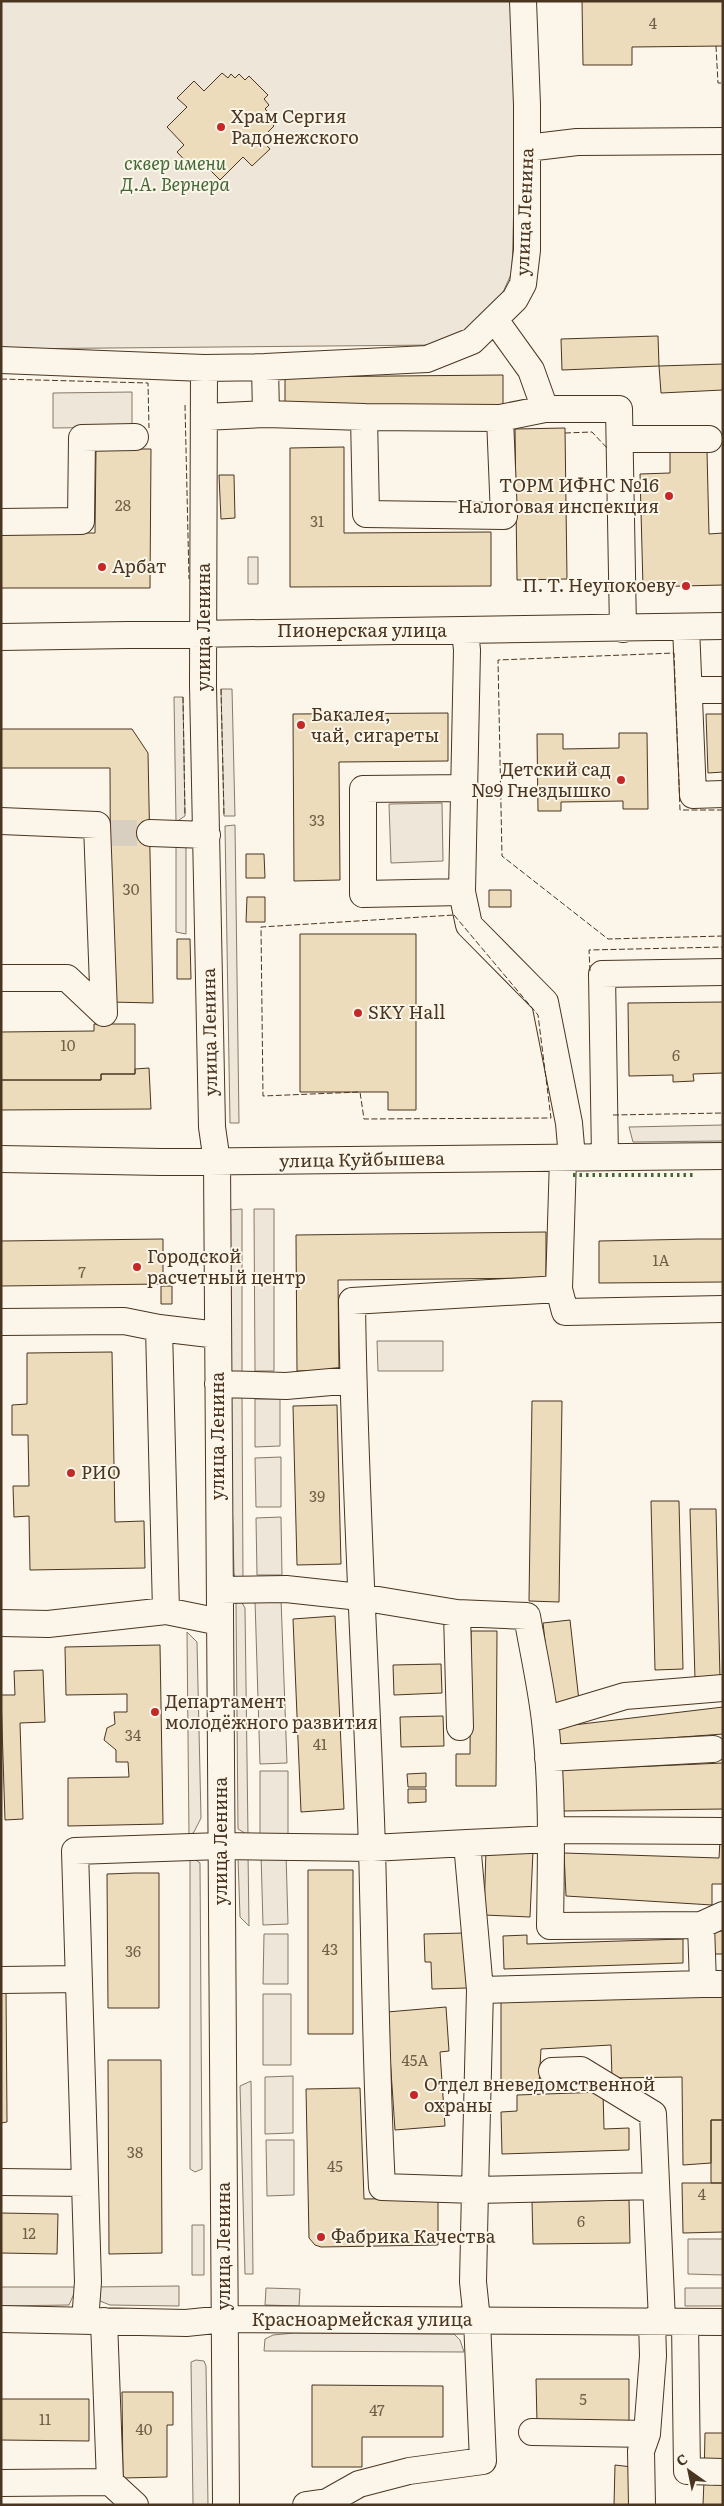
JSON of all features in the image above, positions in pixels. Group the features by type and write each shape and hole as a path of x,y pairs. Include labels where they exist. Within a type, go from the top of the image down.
{"street":[{"name":"улица Ленина","path":"1,360 204,368 265,367 427,360 472,341 515,299 523,284 527,250 527,148 523,1"},
{"path":"527,148 577,142 723,141"},
{"path":"495,320 531,370 545,409"},
{"path":"265,367 266,414"},
{"name":"улица Ленина","path":"204,368 203,634 212,1128 216,1162 218,1335 226,2505"},
{"path":"204,417 266,414 364,418 500,418 545,409 619,409 623,629"},
{"path":"364,418 366,514 504,516 500,418"},
{"path":"1,522 81,521 82,438 135,437"},
{"path":"620,439 709,439"},
{"name":"Пионерская улица","path":"1,637 723,626"},
{"path":"686,627 693,795 723,794"},
{"path":"465,631 467,650 462,892 469,925 545,1002 569,1123 559,1289 565,1312 723,1309"},
{"path":"689,690 723,690"},
{"path":"462,892 363,894 363,789 465,788"},
{"path":"1,821 104,829 104,1013 67,978 1,978"},
{"path":"150,833 207,835"},
{"path":"605,1157 602,974 723,972"},
{"name":"улица Куйбышева","path":"1,1160 216,1162 723,1156"},
{"path":"559,1289 352,1301 360,1597 372,1848 376,2067 382,2187 475,2190 656,2186"},
{"path":"1,1322 124,1321 159,1328 218,1335"},
{"path":"159,1328 166,1611"},
{"path":"218,1384 286,1386 353,1380"},
{"path":"220,1590 286,1589 360,1597 457,1613 527,1616 545,1720 548,1758 552,1834 550,1926 712,1920 713,1984 480,1990"},
{"path":"1,1623 48,1624 166,1611 220,1622"},
{"path":"457,1613 460,1727"},
{"path":"545,1720 625,1696 723,1688"},
{"path":"548,1758 713,1749"},
{"path":"135,2505 110,2482 94,2321 88,2282 75,1851 221,1846 372,1848 467,1843 552,1834 723,1831"},
{"path":"322,2504 359,2484 409,2471 484,2460 477,2320 473,2282 480,1990 467,1843"},
{"path":"1,1980 79,1979"},
{"path":"552,2071 581,2070 654,2114 656,2186 666,2321 687,2472 723,2472"},
{"path":"1,2182 85,2183"},
{"name":"Красноармейская улица","path":"1,2320 186,2323 225,2319 723,2322"},
{"path":"642,2505 641,2451 647,2434 654,2356 666,2321"},
{"path":"532,2432 647,2434"},
{"path":"1,2483 110,2482"}],"green space":[{"name":"сквер имени Д.А. Вернера","path":"1,1 512,1 515,163 512,272 500,299 474,327 436,345 1,349"},
{"path":"132,392 132,427 53,428 53,393"},
{"path":"248,557 258,557 258,584 248,584"},
{"path":"221,689 232,689 235,816 224,816"},
{"path":"174,697 183,697 185,816 176,822"},
{"path":"442,803 443,861 391,863 389,804"},
{"path":"235,825 239,1123 230,1123 225,826"},
{"path":"176,841 186,848 186,934 176,932"},
{"path":"723,1125 723,1141 633,1142 629,1127"},
{"path":"242,1209 242,1376 230,1370 229,1210"},
{"path":"254,1209 274,1209 274,1371 255,1371"},
{"path":"377,1341 443,1341 443,1371 378,1371"},
{"path":"236,1391 242,1393 243,1582 236,1580 234,1573 230,1416 231,1398"},
{"path":"255,1399 280,1399 280,1446 255,1447"},
{"path":"281,1457 281,1507 256,1507 255,1458"},
{"path":"281,1517 282,1575 257,1575 256,1518"},
{"path":"281,1599 287,1763 260,1764 255,1600"},
{"path":"241,1601 245,1608 248,1835 238,1829 236,1603"},
{"path":"187,1632 197,1642 201,1818 194,1832 189,1836"},
{"path":"260,1771 288,1771 288,1835 260,1836"},
{"path":"248,1853 249,1926 240,1917 238,1858"},
{"path":"286,1853 288,1924 263,1925 261,1854"},
{"path":"193,1858 200,1863 202,2169 195,2172 190,2169 190,1859"},
{"path":"264,1934 288,1934 288,1984 263,1984"},
{"path":"263,1994 291,1994 291,2065 263,2065"},
{"path":"293,2076 293,2133 265,2134 265,2077"},
{"path":"251,2081 253,2274 245,2274 240,2086"},
{"path":"266,2140 294,2140 294,2195 267,2196"},
{"path":"192,2225 204,2225 204,2275 192,2275"},
{"path":"688,2239 723,2239 723,2275 688,2274"},
{"path":"179,2286 179,2306 110,2305 100,2301 93,2287"},
{"path":"1,2287 77,2287 69,2305 1,2306"},
{"path":"266,2288 300,2289 299,2306 265,2305"},
{"path":"685,2288 723,2288 723,2306 685,2306"},
{"path":"294,2333 454,2334 460,2340 464,2352 264,2351 265,2339 273,2335"},
{"path":"196,2360 204,2361 206,2366 208,2505 193,2505 191,2362"}],"building":[{"path":"582,1 723,1 723,46 632,47 632,65 583,65"},
{"name":"Храм Сергия Радонежского","path":"222,73 228,78 231,74 235,78 239,74 245,80 249,76 268,95 264,99 269,105 265,109 269,113 265,117 274,126 261,139 270,149 252,166 243,157 220,180 201,161 193,169 177,152 184,145 167,127 187,107 177,98 194,81 204,91"},
{"path":"658,336 659,366 562,370 561,339"},
{"path":"723,364 723,390 661,393 659,366"},
{"path":"503,375 503,405 285,406 285,377"},
{"path":"565,428 567,579 517,580 515,429"},
{"path":"344,447 344,533 491,532 491,586 290,587 290,448"},
{"path":"96,449 151,449 150,588 1,588 1,533 95,533"},
{"path":"707,451 709,534 723,533 723,585 643,587 640,474 670,473 670,452"},
{"path":"219,475 234,475 235,518 221,519"},
{"path":"448,713 448,761 339,762 340,880 294,881 293,714"},
{"path":"706,714 723,714 723,772 708,773"},
{"path":"1,729 132,729 148,753 153,1003 111,1002 110,768 1,768"},
{"path":"619,733 647,733 648,809 623,809 623,801 561,802 561,811 538,811 537,734 563,734 563,749 619,748"},
{"path":"246,854 264,854 265,878 246,878"},
{"path":"489,890 511,890 511,907 489,907"},
{"path":"247,897 265,897 265,922 246,922"},
{"name":"SKY Hall","path":"300,934 416,934 416,1110 388,1110 388,1092 300,1092"},
{"path":"177,939 190,939 191,979 177,979"},
{"path":"723,1002 723,1073 693,1074 694,1081 673,1082 673,1075 629,1076 628,1003"},
{"path":"94,1024 135,1024 135,1074 101,1074 101,1080 1,1080 1,1032 94,1031"},
{"path":"149,1068 151,1109 1,1110 1,1080 101,1080 101,1074 135,1074 135,1069"},
{"path":"546,1232 546,1278 338,1280 339,1370 297,1371 296,1235"},
{"path":"163,1239 163,1284 1,1286 1,1241"},
{"path":"723,1239 723,1282 599,1283 599,1241"},
{"path":"161,1286 172,1286 172,1304 161,1304"},
{"name":"РИО","path":"112,1352 115,1522 144,1521 145,1568 30,1570 29,1516 14,1517 13,1486 29,1486 28,1435 12,1435 12,1405 27,1404 27,1353"},
{"path":"532,1401 562,1401 559,1602 529,1601"},
{"path":"337,1405 341,1564 297,1565 293,1406"},
{"path":"651,1501 679,1501 683,1669 655,1670"},
{"path":"690,1509 716,1509 720,1678 695,1679"},
{"path":"335,1616 344,1809 301,1812 293,1619"},
{"path":"570,1620 579,1701 552,1704 543,1623"},
{"path":"471,1631 497,1631 496,1786 456,1786 456,1754 470,1754"},
{"path":"160,1645 163,1824 68,1826 68,1778 129,1777 128,1762 116,1762 116,1750 104,1740 107,1728 115,1724 114,1712 127,1712 127,1694 66,1695 65,1647"},
{"path":"441,1664 442,1693 394,1695 393,1665"},
{"path":"43,1670 45,1722 20,1723 23,1819 5,1820 1,1695 15,1695 14,1671"},
{"path":"723,1707 723,1734 559,1746 557,1727"},
{"path":"443,1716 444,1746 401,1747 400,1717"},
{"path":"723,1763 723,1809 563,1811 562,1770"},
{"path":"426,1773 426,1787 408,1787 407,1774"},
{"path":"408,1789 426,1789 426,1802 408,1803"},
{"path":"720,1840 723,1840 723,1884 712,1884 712,1905 566,1896 564,1853 719,1858"},
{"path":"486,1849 533,1851 530,1917 484,1915"},
{"path":"308,1870 353,1870 353,2034 308,2034"},
{"path":"159,1873 159,2008 108,2008 107,1874"},
{"path":"714,1931 723,1931 723,1954 714,1954"},
{"path":"465,1933 467,1988 432,1989 431,1962 425,1962 424,1934"},
{"path":"527,1935 527,1944 683,1939 683,1963 504,1969 503,1936"},
{"path":"1,1987 6,1987 7,2122 1,2123"},
{"path":"723,1996 723,2120 711,2120 711,2163 683,2165 682,2077 612,2078 611,2045 541,2049 539,2085 501,2084 501,2001"},
{"path":"446,2007 449,2051 440,2052 445,2126 395,2130 387,2012"},
{"path":"108,2060 161,2060 162,2253 109,2254"},
{"path":"360,2088 364,2199 438,2198 438,2245 321,2247 315,2245 309,2238 306,2089"},
{"path":"603,2092 604,2129 629,2128 629,2150 502,2154 501,2112 517,2111 517,2095"},
{"path":"711,2120 723,2120 723,2183 711,2183"},
{"path":"682,2183 723,2183 723,2232 683,2233"},
{"path":"629,2200 630,2243 533,2244 532,2202"},
{"path":"1,2213 58,2214 57,2254 1,2253"},
{"path":"536,2379 629,2379 629,2421 537,2422"},
{"path":"312,2385 443,2386 443,2437 362,2437 362,2467 312,2467"},
{"path":"122,2392 173,2392 173,2425 167,2425 167,2477 123,2478"},
{"path":"1,2399 89,2399 89,2441 1,2440"},
{"path":"705,2433 723,2433 723,2480 704,2480"},
{"path":"615,2465 632,2467 633,2505 614,2505"},
{"path":"704,2480 723,2480 723,2505 703,2505"}],"tunnel":[{"path":"111,833 150,833"}],"hedge":[{"path":"573,1175 696,1175"}],"fence":[{"path":"716,46 718,83 723,83"},
{"path":"1,379 148,383 149,428"},
{"path":"185,405 189,579"},
{"path":"565,433 592,432 608,449"},
{"path":"566,508 609,506 609,504"},
{"path":"723,810 680,810 674,653 498,660 502,856 608,939 723,936"},
{"path":"221,689 224,816"},
{"path":"183,697 185,816"},
{"path":"454,915 538,1015 551,1118 364,1119 360,1092 263,1096 261,927 454,915"},
{"path":"590,971 589,950 723,947"},
{"path":"613,1115 723,1113"}],"place":[{"name":"Храм Сергия Радонежского","path":"221,127"},
{"name":"ТОРМ ИФНС №16 Налоговая инспекция","path":"669,496"},
{"name":"Арбат","path":"102,567"},
{"name":"П. Т. Неупокоеву","path":"686,586"},
{"name":"Бакалея, чай, сигареты","path":"301,725"},
{"name":"Детский сад №9 Гнездышко","path":"621,780"},
{"name":"SKY Hall","path":"358,1013"},
{"name":"Городской расчетный центр","path":"137,1267"},
{"name":"РИО","path":"71,1473"},
{"name":"Департамент молодёжного развития","path":"155,1712"},
{"name":"Отдел вневедомственной охраны","path":"414,2095"},
{"name":"Фабрика Качества","path":"321,2237"}]}
